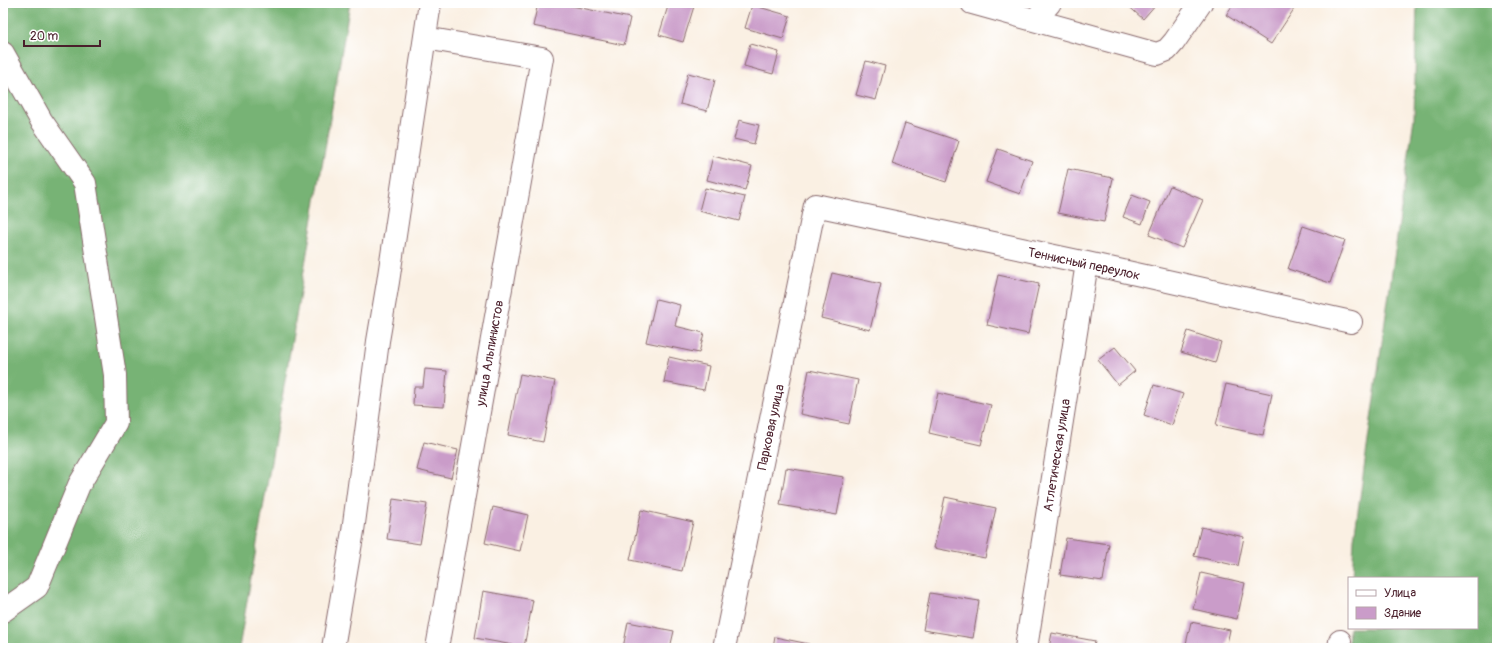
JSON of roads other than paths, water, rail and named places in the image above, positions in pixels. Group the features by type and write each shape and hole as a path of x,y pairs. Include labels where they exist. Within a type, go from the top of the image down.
{"street":[{"path":"333,648 353,530 378,341 430,3"},
{"path":"972,3 1157,54 1167,50 1174,42 1200,3"},
{"path":"1035,20 1050,3"},
{"name":"улица Альпинистов","path":"425,38 542,58 437,648"},
{"path":"3,53 41,120 85,183 115,375 116,423 79,485 37,586 3,610"},
{"name":"Теннисный переулок","path":"815,205 1087,263 1352,322"},
{"name":"Парковая улица","path":"724,648 815,205"},
{"name":"Атлетическая улица","path":"1026,648 1087,263"}]}
